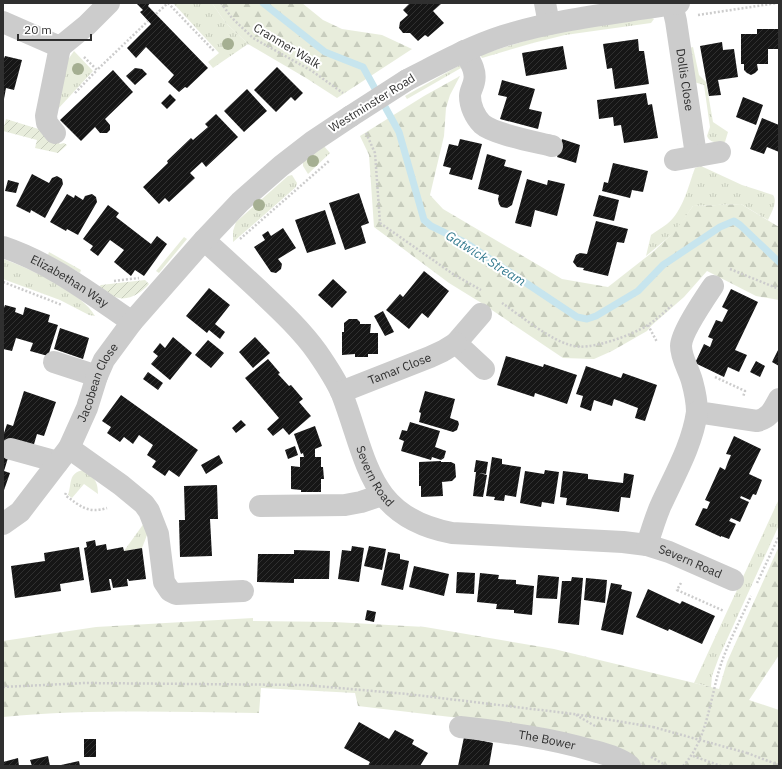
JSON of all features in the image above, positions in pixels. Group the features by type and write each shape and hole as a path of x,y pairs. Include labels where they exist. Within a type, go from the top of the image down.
{"street":[{"path":"55,133 47,123 46,116 64,44 87,25 109,3"},
{"path":"545,3 549,24"},
{"name":"Westminster Road","path":"132,322 204,240 240,202 281,166 312,142 407,80 464,51 503,36 549,24 676,4"},
{"name":"Dollis Close","path":"676,4 676,21 696,156"},
{"path":"3,22 64,44"},
{"path":"464,51 475,74 470,92 470,102 474,112 482,124 492,130 552,146"},
{"path":"675,160 720,152"},
{"name":"Severn Road","path":"204,240 284,314 318,353 341,392 369,472 382,495 407,518 437,530 452,533 592,540 647,545 669,552 733,580"},
{"name":"Elizabethan Way","path":"3,247 43,264 132,322"},
{"name":"Severn Road","path":"647,545 660,508 695,429 698,412 696,396 682,354 681,344 684,334 719,277"},
{"name":"Tamar Close","path":"341,392 443,351 456,343 481,314"},
{"name":"Jacobean Close","path":"3,524 20,512 61,458 87,408 97,376 104,360 132,322"},
{"path":"456,343 484,369"},
{"path":"54,362 97,376"},
{"path":"698,412 757,421 766,419 772,413 779,399"},
{"path":"11,449 61,458 118,484 144,504 152,517 158,534 164,582 170,591 176,594 243,591"},
{"path":"260,506 345,505 362,502 382,495"},
{"name":"The Bower","path":"460,727 553,740 612,756 630,766"}],"path":[{"path":"156,14 168,3 214,51"},
{"name":"Cranmer Walk","path":"221,3 232,18 252,38 312,71 355,114"},
{"path":"64,44 97,70 148,21"},
{"path":"355,114 375,153 380,223 453,274 486,293"},
{"path":"719,277 732,269 779,289"},
{"path":"110,281 146,277"},
{"path":"3,282 64,306"},
{"path":"499,301 558,341 571,346 585,347 598,345 616,339 648,325 673,304"},
{"path":"61,458 66,472 67,490 65,495 90,510 107,508"},
{"path":"757,583 779,536"},
{"path":"677,590 724,611"},
{"path":"683,766 692,756 707,717 722,662 754,590"},
{"path":"3,688 85,683 305,685 408,694 574,714 653,727 747,753 779,765"},
{"path":"692,756 721,766"}],"green space":[{"path":"173,3 212,3 225,22 248,44 213,68 208,62 219,53"},
{"path":"212,3 302,3 323,20 342,29 382,35 412,49 337,98 248,44 225,22"},
{"path":"650,17 654,19 651,23 565,35 482,58 480,55 531,39 565,31"},
{"path":"693,47 699,75 706,82 713,122 728,132 725,142 714,142 707,136 710,127 704,85 694,82 689,48"},
{"path":"74,51 93,71 57,110 67,61"},
{"path":"460,65 461,68 407,99 405,96"},
{"path":"460,76 450,95 446,108 444,136 430,195 443,209 562,279 608,287 654,251 675,231 693,206 741,204 779,227 779,300 756,296 707,271 684,297 647,331 612,351 594,359 563,358 449,283 374,227 369,155 360,136 424,96"},
{"path":"6,119 45,131 60,144 64,143 67,145 58,153 35,148 37,140 3,131"},
{"path":"323,145 330,153 308,174 303,166 303,160"},
{"path":"701,166 742,185 773,195 775,201 768,220 741,204 693,206 676,231 646,256 651,235 673,219 681,206 695,168"},
{"path":"292,175 297,183 296,187 233,242 233,231 236,222 288,176"},
{"path":"184,237 187,239 159,273 156,271"},
{"path":"49,252 81,270 80,273 48,255"},
{"path":"3,259 39,274 67,290 89,307 95,316 89,315 60,300 3,279"},
{"path":"145,280 149,284 146,287 134,296 125,298 113,296 97,288 101,285"},
{"path":"83,470 96,482 98,494 84,484 72,498 68,495 71,480 78,471"},
{"path":"779,499 779,525 719,657 712,676 711,687 694,683"},
{"path":"147,519 149,530 142,548 124,551"},
{"path":"779,546 779,655 749,700 779,710 779,766 643,766 633,757 543,728 358,706 355,693 261,688 259,713 99,712 35,714 3,717 3,641 96,627 253,618 253,621 334,622 425,627 554,649 719,689 727,662"}],"building":[{"path":"136,3 150,3 148,6 208,68 187,88 185,87 179,92 168,82 174,75 146,47 136,58 127,48 151,24 140,12 143,10"},
{"path":"410,3 442,3 433,11 444,23 428,37 425,35 418,41 410,33 403,33 399,28 400,22 408,15 403,10"},
{"path":"757,29 778,29 778,49 768,49 768,64 757,64 758,70 751,75 744,70 744,64 741,64 741,34 757,34"},
{"path":"638,39 639,51 644,51 649,84 615,89 612,68 607,69 603,44"},
{"path":"722,42 723,50 734,49 738,77 718,80 721,95 709,96 700,46"},
{"path":"563,46 567,69 526,76 522,53"},
{"path":"5,56 22,60 14,90 6,88 4,99 3,61"},
{"path":"277,67 303,93 295,101 291,97 276,112 254,90"},
{"path":"135,68 142,69 147,74 135,85 126,76"},
{"path":"113,70 133,92 105,119 110,125 110,130 107,133 100,133 95,127 81,141 60,120"},
{"path":"502,80 535,89 529,109 542,112 538,129 500,119 507,97 498,95"},
{"path":"247,89 267,111 244,132 224,111"},
{"path":"646,93 648,105 652,104 658,138 624,143 621,125 614,126 613,117 599,119 597,100"},
{"path":"170,94 176,100 167,109 161,103"},
{"path":"743,97 763,105 756,125 736,117"},
{"path":"216,114 238,137 206,167 202,162 190,173 195,178 169,202 165,198 159,204 143,187 191,138 193,140 208,127 205,124"},
{"path":"762,118 779,125 779,152 767,147 764,154 750,149"},
{"path":"460,139 482,144 472,180 449,174 451,168 443,166 449,144 458,146"},
{"path":"562,139 580,145 576,163 557,157"},
{"path":"487,154 506,160 504,166 522,171 512,205 507,208 501,207 499,204 499,195 478,189"},
{"path":"613,163 648,171 643,192 632,190 630,198 602,191 604,182 608,183"},
{"path":"32,174 49,183 52,178 57,176 62,179 63,184 45,218 31,210 30,213 16,206"},
{"path":"527,179 547,185 548,180 565,184 557,216 535,210 531,227 515,223"},
{"path":"8,180 19,183 16,193 5,191"},
{"path":"359,193 369,223 361,226 366,243 345,250 329,203"},
{"path":"67,194 74,198 75,195 83,200 85,196 92,194 96,197 97,202 78,235 67,229 66,231 50,222"},
{"path":"599,195 619,200 614,221 593,216"},
{"path":"108,205 119,213 116,217 151,244 157,236 167,244 144,276 135,270 131,276 114,262 124,250 110,240 98,256 90,250 93,246 83,239"},
{"path":"325,210 336,244 307,253 295,220"},
{"path":"596,221 628,229 624,243 617,242 608,276 583,270 584,268 577,267 573,262 576,255 580,253 587,254"},
{"path":"283,228 296,248 278,259 282,264 281,269 276,273 271,272 254,247 265,240 262,235 268,231 271,236"},
{"path":"424,271 449,291 428,318 422,313 409,329 386,310 400,294 403,297"},
{"path":"333,279 347,292 332,308 318,295"},
{"path":"209,288 230,305 215,324 225,332 220,339 209,330 207,333 186,316"},
{"path":"731,289 758,302 735,350 747,355 739,372 728,367 724,377 695,363 704,344 710,347 713,339 708,337 716,320 722,322 728,310 722,307"},
{"path":"5,305 16,308 15,312 23,315 25,307 50,315 48,322 58,325 48,356 30,351 33,343 16,338 12,351 3,349 3,310"},
{"path":"383,311 394,332 385,336 374,316"},
{"path":"349,319 357,319 360,324 371,324 370,333 378,333 378,354 368,354 368,357 355,357 355,354 342,355 342,332 344,332 344,323"},
{"path":"60,328 89,338 83,359 54,349"},
{"path":"173,337 192,353 170,380 151,364 158,356 153,352 160,343 165,348"},
{"path":"255,337 270,353 253,368 239,352"},
{"path":"208,340 224,353 211,368 195,355"},
{"path":"779,348 779,366 772,362"},
{"path":"506,356 543,367 544,364 577,375 567,404 535,393 534,397 497,385"},
{"path":"268,359 280,373 278,374 289,386 291,385 303,399 299,402 311,416 289,435 283,428 273,436 267,429 279,418 245,378"},
{"path":"756,361 765,366 760,377 750,372"},
{"path":"586,366 621,378 623,373 657,385 645,421 635,418 638,408 614,399 612,406 594,400 591,411 580,407 583,396 576,394"},
{"path":"148,372 163,383 158,390 143,379"},
{"path":"24,391 56,402 44,436 37,434 32,451 12,445 4,471 10,473 3,493 3,436 7,424 13,426"},
{"path":"425,391 455,399 450,418 458,421 459,424 457,430 453,432 419,422 421,413 419,412"},
{"path":"121,395 198,450 179,477 169,470 165,476 152,467 156,461 147,455 153,445 139,435 133,444 124,437 120,442 107,433 111,427 102,421"},
{"path":"241,420 246,425 236,433 232,428"},
{"path":"410,422 440,431 435,447 446,451 444,458 441,460 432,457 431,460 401,451 404,441 399,439 402,430 407,431"},
{"path":"315,426 322,446 315,449 315,457 321,457 321,467 323,467 324,479 321,479 321,492 301,492 301,490 291,489 291,466 300,467 300,457 304,457 303,453 301,454 294,434"},
{"path":"734,436 761,449 749,474 762,480 756,495 753,494 750,500 741,496 740,498 749,502 740,522 731,518 729,521 736,524 729,539 695,525 703,508 707,509 710,502 705,500 720,467 725,470 731,455 726,454"},
{"path":"295,446 298,455 288,459 285,450"},
{"path":"219,455 223,463 206,474 201,465"},
{"path":"492,457 502,459 502,464 521,467 516,497 505,495 504,501 494,500 495,497 486,496"},
{"path":"476,460 488,462 486,474 479,473 487,475 483,497 473,496"},
{"path":"441,461 455,464 456,477 452,481 442,482 443,496 421,497 421,486 419,486 419,462"},
{"path":"545,470 559,472 554,504 542,502 541,507 520,503 525,471 544,474"},
{"path":"563,471 588,474 588,479 623,483 624,473 634,475 630,498 621,497 619,512 566,505 567,498 560,497"},
{"path":"217,485 218,519 210,519 212,556 180,557 179,520 185,520 184,486"},
{"path":"95,540 96,546 106,544 107,550 123,547 124,551 142,548 146,579 129,581 127,579 128,586 113,588 111,579 109,579 111,590 91,593 84,548 87,547 86,542"},
{"path":"352,546 364,548 359,582 338,579 342,550 351,551"},
{"path":"369,546 386,549 382,570 364,566"},
{"path":"79,547 84,580 60,584 61,591 15,598 11,566 45,561 44,553"},
{"path":"294,550 330,551 329,579 294,579 294,583 257,582 258,554 294,554"},
{"path":"388,552 400,554 400,559 409,561 403,590 381,585"},
{"path":"414,566 449,574 444,596 409,587"},
{"path":"457,572 475,573 474,594 456,593"},
{"path":"480,573 499,575 498,579 516,580 516,584 534,586 532,615 514,613 514,610 496,609 497,604 477,602"},
{"path":"538,575 559,577 557,599 536,598"},
{"path":"572,577 583,578 579,625 558,623 562,581 571,581"},
{"path":"586,578 607,580 605,603 584,600"},
{"path":"611,583 622,585 621,589 632,592 623,635 601,630"},
{"path":"648,589 680,604 682,601 715,616 702,644 669,629 668,631 636,617"},
{"path":"367,610 376,612 374,622 365,620"},
{"path":"359,722 389,739 395,730 414,740 412,744 428,753 420,766 368,766 370,762 344,748"},
{"path":"464,737 493,743 489,766 458,766"},
{"path":"84,739 96,739 96,757 84,757"},
{"path":"48,756 50,766 32,766 30,760"},
{"path":"18,758 19,766 3,766 3,762"},
{"path":"79,761 80,766 61,766 61,765"}],"waterway":[{"name":"Gatwick Stream","path":"263,3 325,52 363,67 399,132 424,220 431,226 466,243 577,317 587,319 596,316 638,291 663,265 720,227 734,221 779,262"}]}
